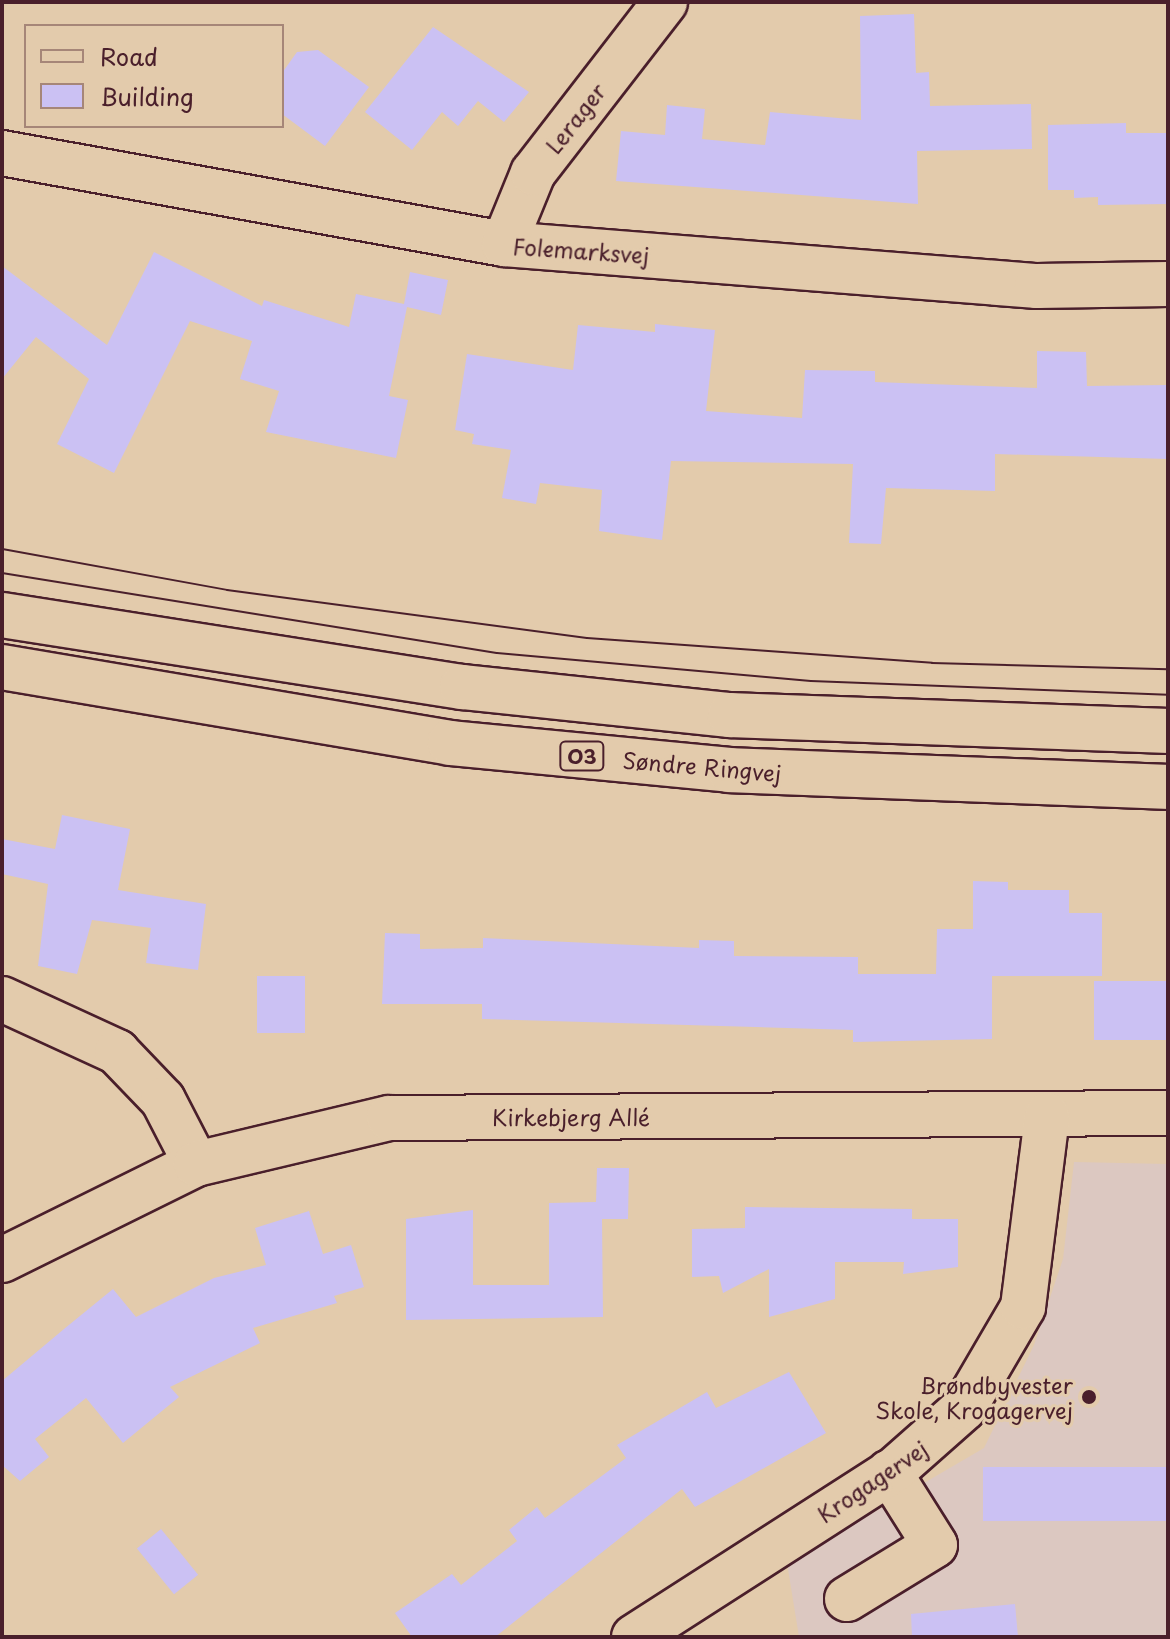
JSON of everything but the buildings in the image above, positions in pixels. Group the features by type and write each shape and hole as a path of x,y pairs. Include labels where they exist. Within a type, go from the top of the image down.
{"street":[{"name":"Lerager","path":"504,244 533,173 665,2"},
{"name":"Folemarksvej","path":"2,153 504,244 1037,286 1168,284"},
{"path":"2,615 462,687 730,715 1168,731"},
{"name":"Søndre Ringvej","path":"2,667 466,744 745,771 1168,787"},
{"path":"2,999 117,1052 163,1100 196,1164"},
{"name":"Kirkebjerg Allé","path":"2,1260 196,1164 389,1118 1168,1113"},
{"name":"Krogagervej","path":"634,1637 889,1472 964,1408 1023,1307 1047,1116"},
{"path":"847,1599 935,1545 889,1472"}],"shaded area":[{"name":"Brøndbyvester Skole, Krogagervej","path":"1074,1162 1168,1164 1168,1637 799,1637 787,1563 984,1448 1034,1345 1063,1259"}],"tram line":[{"path":"2,549 227,590 587,638 932,663 1168,669"},
{"path":"2,573 497,653 811,681 1168,695"}],"place":[{"name":"Brøndbyvester Skole, Krogagervej","path":"1089,1397"}]}
